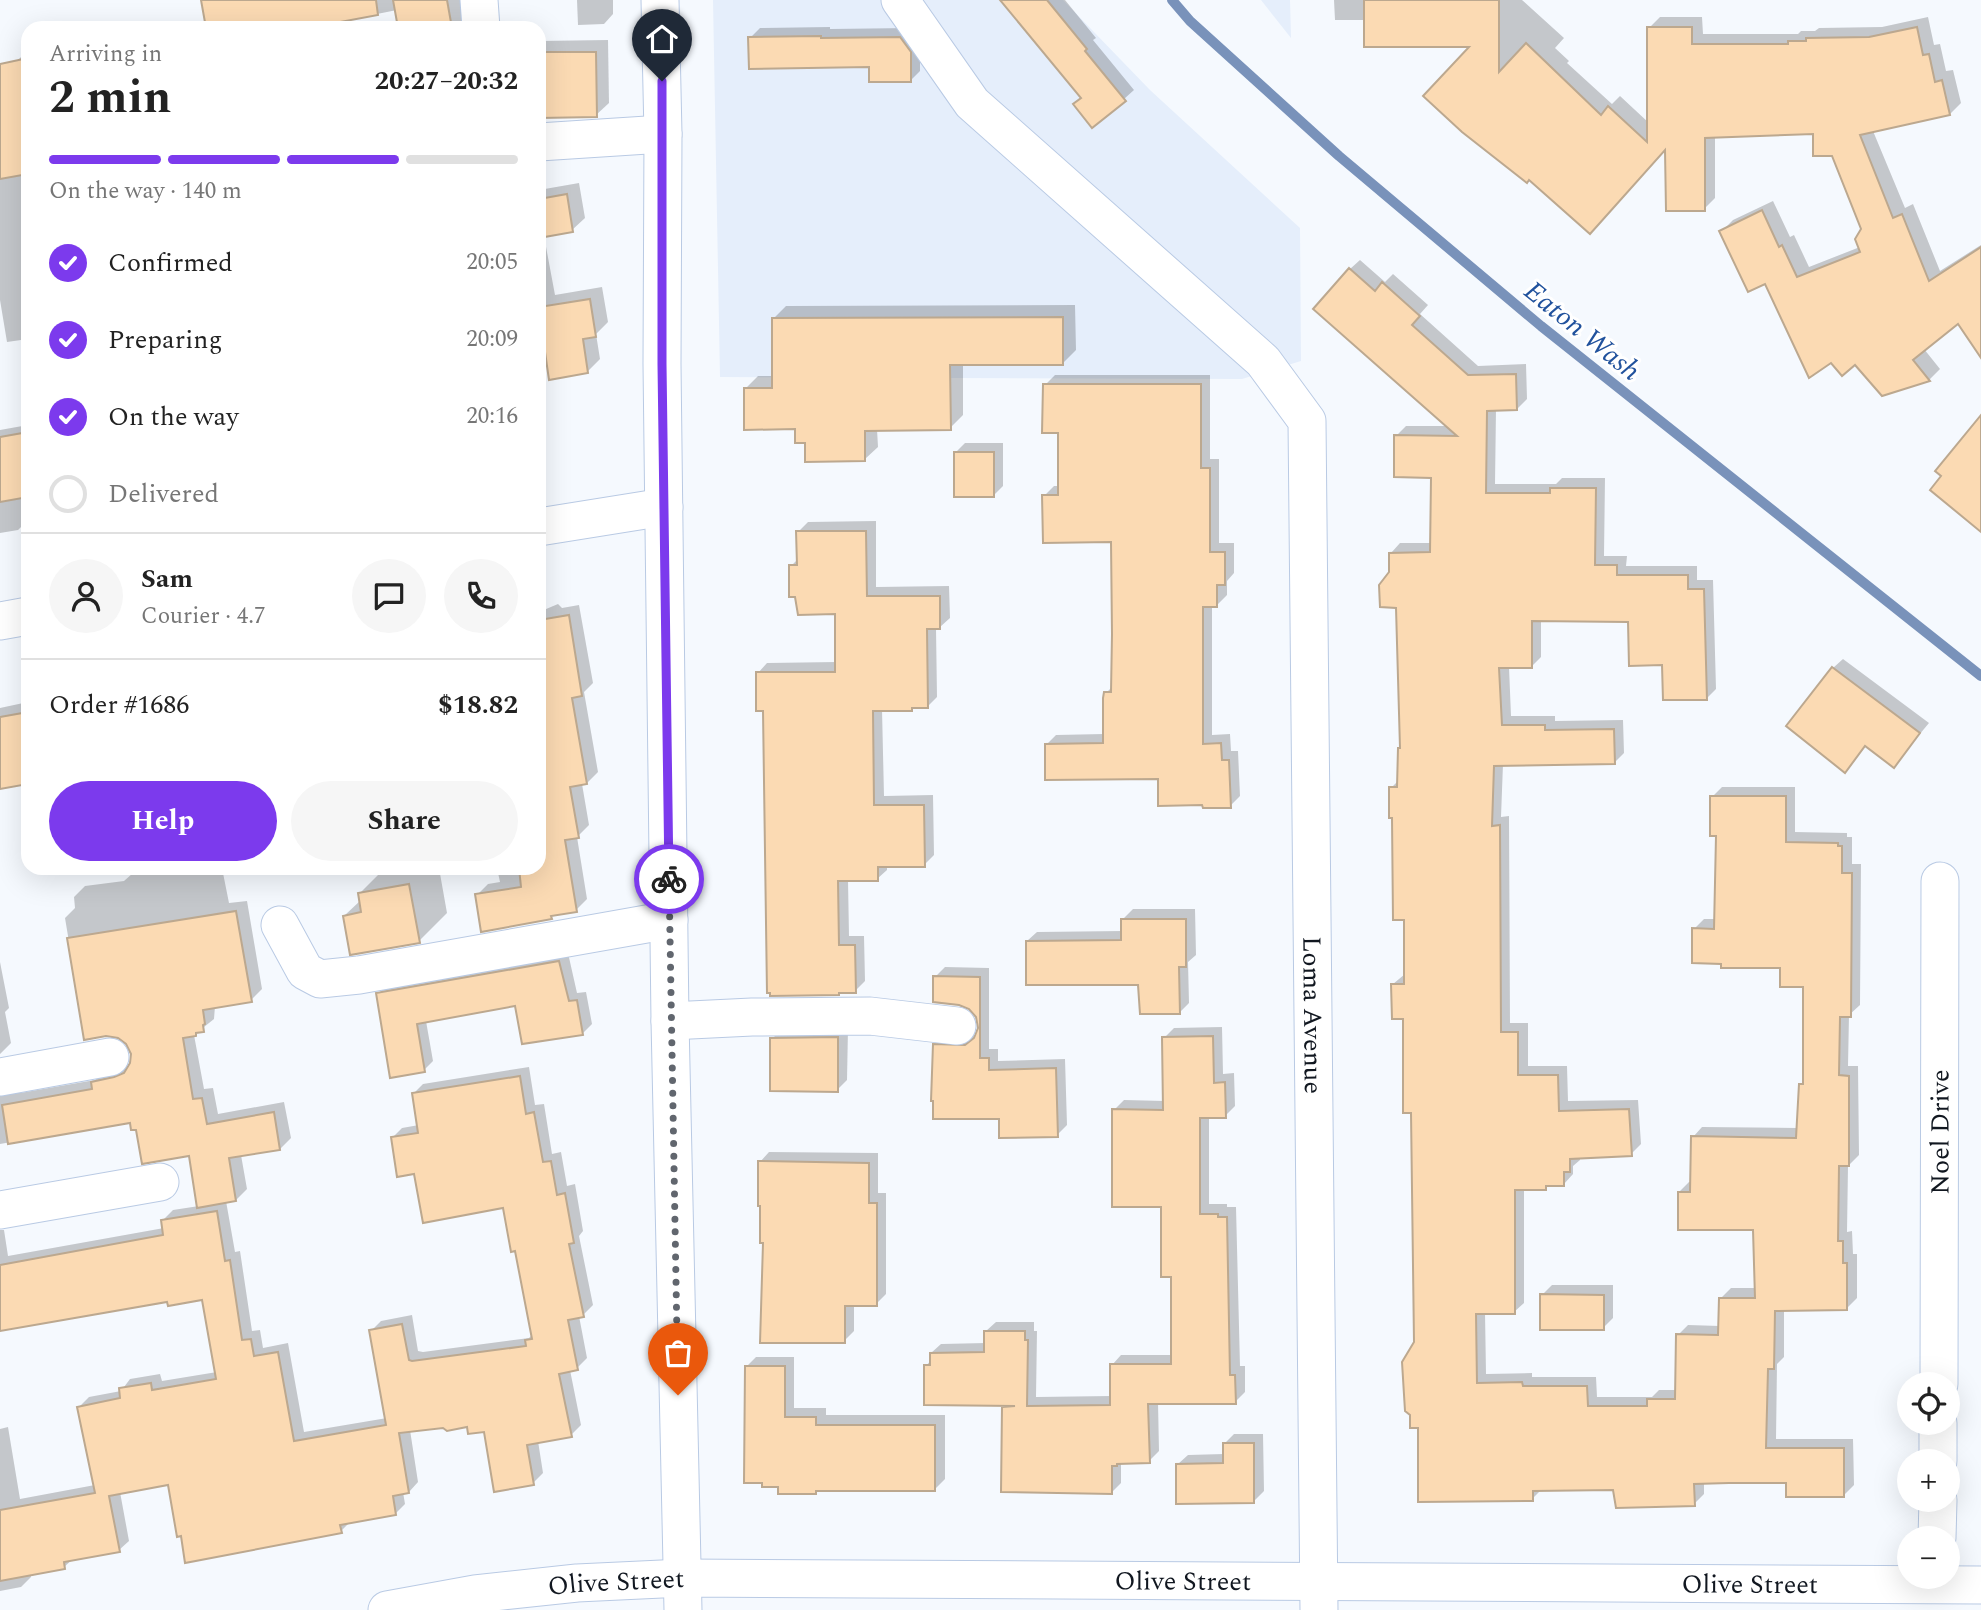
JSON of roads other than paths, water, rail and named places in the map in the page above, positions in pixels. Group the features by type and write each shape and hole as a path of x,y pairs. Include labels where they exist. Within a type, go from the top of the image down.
{"street":[{"path":"479,0 480,21"},
{"path":"660,0 670,1021 683,1594"},
{"name":"Loma Avenue","path":"900,0 972,103 1263,361 1307,421 1320,1595"},
{"path":"546,142 663,134"},
{"path":"546,526 664,507"},
{"path":"0,621 21,617"},
{"name":"Noel Drive","path":"1939,1372 1940,881"},
{"path":"280,925 305,971 320,979 359,975 669,920"},
{"path":"670,1021 870,1016 957,1026"},
{"path":"0,1077 110,1057"},
{"path":"0,1210 160,1182"},
{"name":"Olive Street","path":"387,1610 475,1594 577,1583 683,1594 1320,1595 1897,1582"},
{"name":"Olive Street","path":"1960,1583 1981,1585"}],"waterway":[{"name":"Eaton Wash","path":"1172,0 1190,21 1339,156 1541,326 1981,676"}]}
